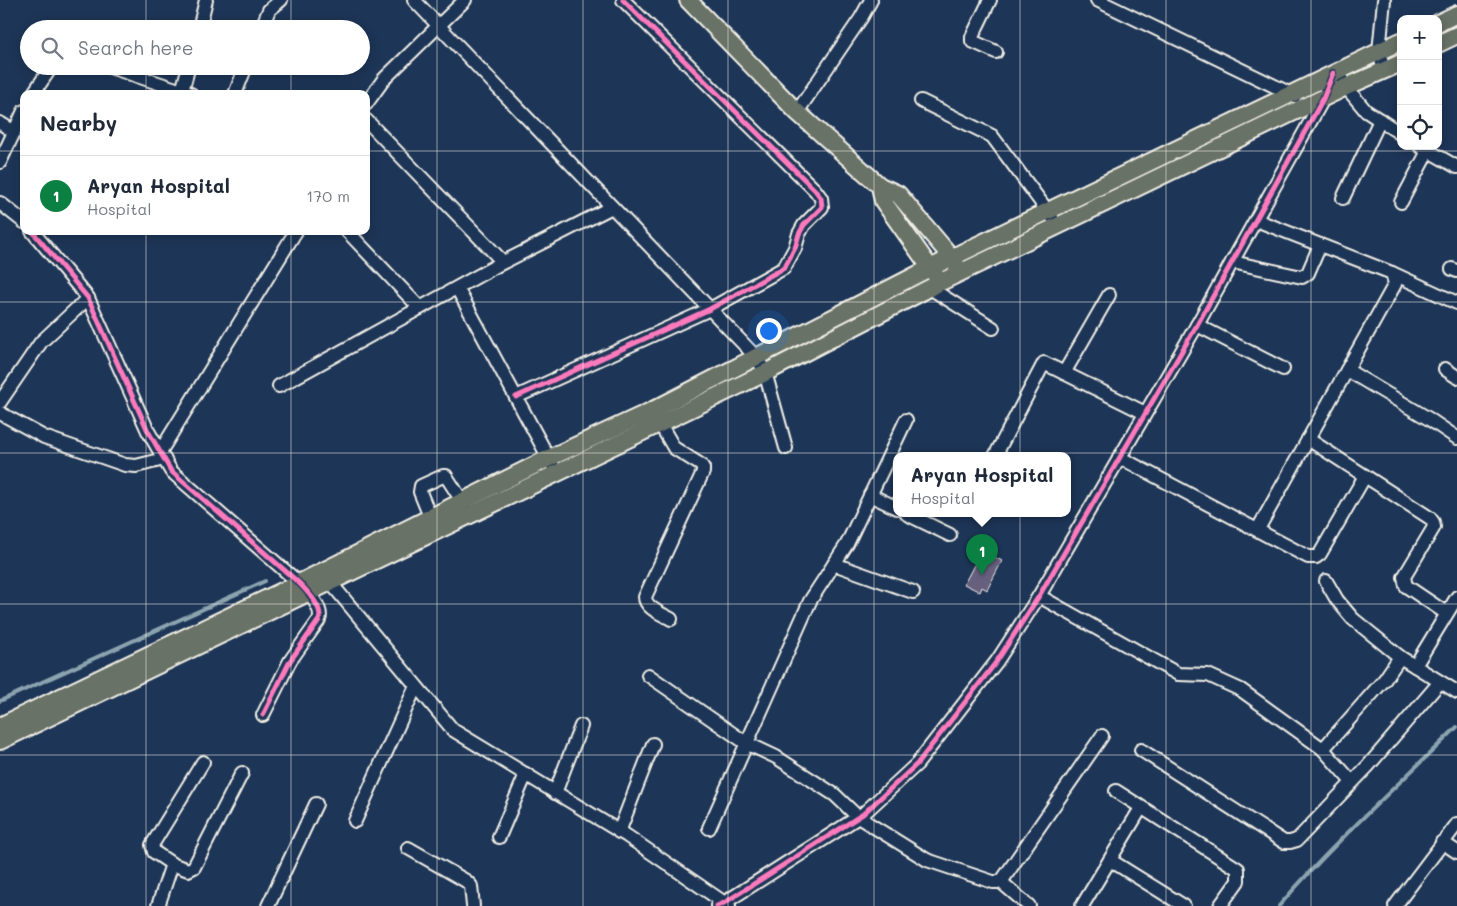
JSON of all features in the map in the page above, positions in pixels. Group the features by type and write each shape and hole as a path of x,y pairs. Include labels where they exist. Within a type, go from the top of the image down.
{"main road":[{"path":"688,0 797,112 880,186 898,194 952,258 961,272"},
{"path":"1442,21 1457,14"},
{"path":"1442,42 1457,35"},
{"path":"0,741 326,576 553,465 761,365 936,285 1053,219 1290,94 1397,43"},
{"path":"761,365 930,268 1053,219 1397,65"},
{"path":"880,186 883,201 930,268 936,285"},
{"path":"0,726 303,588"}],"street":[{"path":"201,20 206,0"},
{"path":"265,20 269,10 281,0"},
{"path":"414,0 710,309 761,365 786,448"},
{"path":"370,98 384,79 465,0"},
{"path":"516,397 710,309 784,268 795,248 804,225 822,206 821,198 808,184 623,0"},
{"path":"797,112 861,18 871,0"},
{"path":"990,0 972,37 972,41 996,52"},
{"path":"1097,0 1290,94 1317,101"},
{"path":"1383,0 1379,52 1384,71"},
{"path":"326,576 453,730 619,832 723,905 858,817 916,764 997,661 1039,596 1145,414 1256,220 1317,101 1335,72 1366,111 1397,131"},
{"path":"36,90 46,75"},
{"path":"134,75 180,90"},
{"path":"186,90 188,75"},
{"path":"237,90 242,75"},
{"path":"921,101 992,136 1053,219"},
{"path":"0,162 20,118"},
{"path":"1343,198 1380,120"},
{"path":"0,123 13,131"},
{"path":"370,124 503,262"},
{"path":"1401,202 1424,150"},
{"path":"1426,150 1457,167"},
{"path":"0,203 20,219"},
{"path":"279,386 503,262 612,207"},
{"path":"1256,220 1392,273 1457,303"},
{"path":"35,235 88,298 148,431 172,471 303,588 320,612 321,616 290,661 263,715"},
{"path":"0,413 44,437 126,465 136,466 162,455 294,235"},
{"path":"351,235 420,308"},
{"path":"1232,262 1302,277 1308,273 1320,245"},
{"path":"1258,529 1394,284 1392,273"},
{"path":"936,285 993,328"},
{"path":"457,288 553,465"},
{"path":"1064,373 1109,295"},
{"path":"0,402 42,342 88,298"},
{"path":"1196,325 1283,369"},
{"path":"997,452 1044,363 1145,414"},
{"path":"1445,369 1457,377"},
{"path":"1347,370 1457,438"},
{"path":"656,417 674,448 703,468 703,472 645,597 645,602 648,606 671,619"},
{"path":"709,828 810,601 847,544 906,420"},
{"path":"1308,439 1430,518 1434,528 1404,577 1404,582 1406,586 1446,613"},
{"path":"1120,457 1308,557 1316,557 1326,546 1365,476"},
{"path":"433,524 420,492 421,486 446,476 466,508"},
{"path":"870,495 893,506"},
{"path":"914,517 950,535"},
{"path":"834,564 913,592"},
{"path":"1326,581 1352,620 1400,657 1457,692"},
{"path":"1039,596 1178,674 1208,675 1241,690 1323,749 1352,782"},
{"path":"1415,666 1457,597"},
{"path":"1323,749 1385,679 1400,657"},
{"path":"648,675 746,743 776,757 835,795 858,817 927,860 993,882 1001,882 1028,906"},
{"path":"1141,750 1284,842 1290,842 1297,840 1352,782 1440,682"},
{"path":"355,821 416,686"},
{"path":"555,793 581,726"},
{"path":"1001,882 1102,736"},
{"path":"619,832 653,744"},
{"path":"203,762 152,845 154,852 172,864 188,870 194,867 242,773"},
{"path":"500,837 526,774"},
{"path":"1116,791 1238,869 1238,881 1220,906"},
{"path":"268,906 316,804"},
{"path":"1082,906 1141,808"},
{"path":"1395,906 1457,824"},
{"path":"1442,842 1457,852"},
{"path":"408,848 466,880 471,886 473,906"},
{"path":"1110,860 1184,906"},
{"path":"158,906 172,864"}],"building":[{"path":"982,550 1002,561 987,590 982,587 980,592 964,584"}],"waterway":[{"path":"0,701 265,581"},
{"path":"1279,906 1344,837 1457,727"}],"cycle path":[{"path":"516,397 710,309 784,268 795,248 804,225 822,207 821,198 815,190 623,0"},
{"path":"717,906 863,814 917,764 997,661 1039,596 1197,325 1323,99 1333,73"},
{"path":"35,235 88,298 148,431 171,471 299,583 317,605 320,615 319,620 290,661 263,715"}],"place":[{"name":"Aryan Hospital","path":"982,575"}]}
